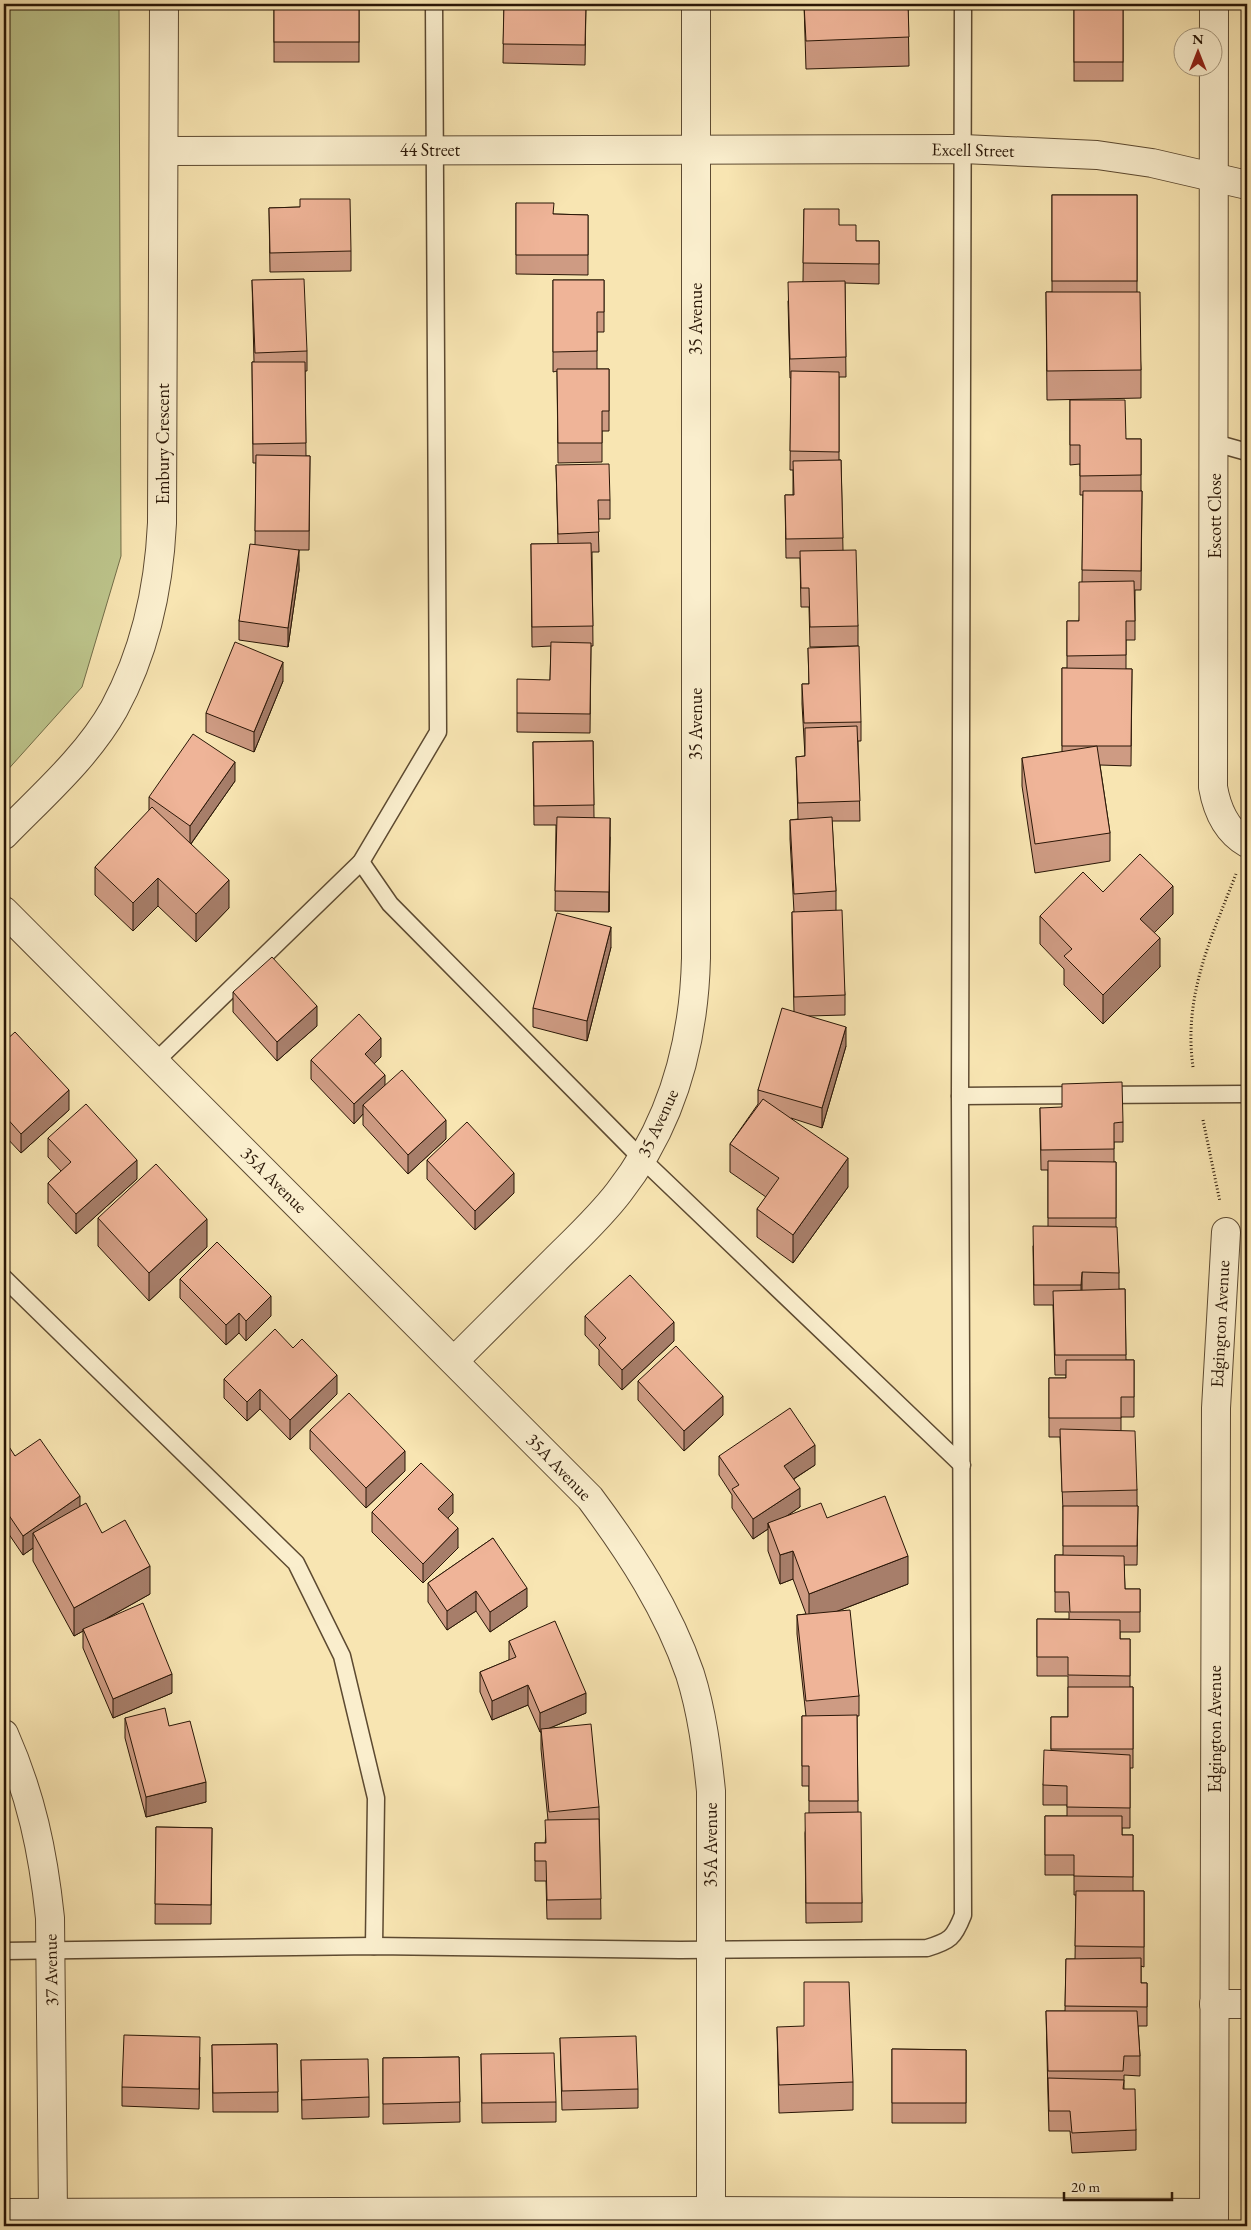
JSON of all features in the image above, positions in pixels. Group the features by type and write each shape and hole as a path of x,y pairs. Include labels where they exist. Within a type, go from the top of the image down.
{"street":[{"name":"Embury Crescent","path":"4,835 62,776 88,746 114,710 139,649 156,591 162,523 164,4"},
{"name":"35 Avenue","path":"454,1361 602,1213 642,1159 657,1132 685,1057 695,987 696,4"},
{"name":"Escott Close","path":"1214,4 1215,443 1213,786 1220,816 1239,838 1247,843"},
{"name":"Excell Street","path":"696,151 963,149 1097,155 1152,162 1247,184"},
{"name":"44 Street","path":"164,151 696,151"},
{"name":"35A Avenue","path":"4,911 156,1061 590,1498 640,1569 675,1638 690,1674 706,1748 711,1791 711,2211"},
{"name":"Edgington Avenue","path":"1214,2220 1216,1408 1226,1232"},
{"name":"37 Avenue","path":"4,1734 28,1792 46,1878 52,1951 53,2213"},
{"path":"1214,2004 1247,2004"},
{"path":"4,2213 711,2211 1214,2220"}],"lane":[{"path":"156,1061 361,862 438,732 434,4"},
{"path":"4,1951 374,1946 711,1950 927,1948 946,1942 956,1933 963,1915 960,1096 963,4"},
{"path":"1215,443 1247,452"},
{"path":"361,862 390,904 642,1159 962,1465"},
{"path":"960,1096 1247,1094"},
{"path":"4,1278 296,1563 342,1656 376,1798 374,1946"}],"path":[{"path":"1226,1232 1210,1145 1197,1094 1192,1056 1193,999 1206,954 1237,870"}],"green space":[{"path":"4,4 119,4 121,556 82,687 4,774"}],"building":[{"path":"274,4 359,4 359,42 274,42"},
{"path":"504,4 586,4 585,45 503,44"},
{"path":"804,4 908,4 909,37 806,41"},
{"path":"1074,4 1123,4 1123,62 1074,62"},
{"path":"1052,195 1137,195 1137,281 1052,281"},
{"path":"300,199 350,199 351,251 270,253 269,208 300,207"},
{"path":"516,203 554,203 553,214 588,215 588,255 516,255"},
{"path":"804,209 839,209 839,225 856,225 856,241 879,241 879,264 803,263"},
{"path":"304,279 307,351 255,353 252,280"},
{"path":"553,280 604,280 604,312 597,312 597,351 553,352"},
{"path":"845,281 846,357 790,359 788,282"},
{"path":"1046,292 1140,292 1141,370 1047,371"},
{"path":"252,362 305,362 306,443 253,444"},
{"path":"557,369 609,369 609,411 602,411 602,443 558,443"},
{"path":"791,371 839,372 839,452 790,451"},
{"path":"1070,400 1125,400 1126,439 1141,439 1141,475 1080,476 1080,445 1070,445"},
{"path":"256,455 310,456 309,531 255,531"},
{"path":"841,460 843,538 786,539 785,495 794,495 793,461"},
{"path":"609,464 610,500 598,500 599,532 558,534 556,465"},
{"path":"1083,491 1142,491 1141,571 1082,570"},
{"path":"591,543 593,626 532,627 531,544"},
{"path":"250,544 299,550 288,628 239,621"},
{"path":"856,550 858,626 810,627 809,588 801,588 800,551"},
{"path":"1134,581 1135,621 1126,621 1126,655 1067,656 1067,621 1079,621 1079,582"},
{"path":"235,642 283,662 254,732 206,713"},
{"path":"551,642 591,643 590,714 517,713 517,679 550,680"},
{"path":"859,646 861,722 804,723 802,684 809,684 808,648"},
{"path":"1062,668 1132,669 1131,746 1062,746"},
{"path":"857,726 860,801 798,803 796,757 805,756 805,728"},
{"path":"193,734 235,762 190,826 149,797"},
{"path":"593,741 594,805 534,806 533,742"},
{"path":"1097,746 1110,833 1035,844 1022,758"},
{"path":"152,807 229,880 196,914 158,878 133,903 95,867"},
{"path":"557,817 610,818 609,892 555,891"},
{"path":"832,817 836,891 794,894 790,820"},
{"path":"1140,854 1173,886 1140,919 1160,938 1103,995 1064,956 1072,949 1040,916 1083,872 1103,892"},
{"path":"842,910 845,995 794,997 792,912"},
{"path":"557,913 611,927 587,1021 533,1008"},
{"path":"272,957 317,1006 277,1042 233,992"},
{"path":"782,1008 846,1027 822,1108 758,1090"},
{"path":"359,1014 381,1038 365,1054 385,1075 354,1104 311,1060"},
{"path":"15,1032 69,1090 21,1134 4,1115 4,1042"},
{"path":"402,1070 446,1120 408,1155 363,1105"},
{"path":"1122,1082 1123,1122 1114,1123 1114,1149 1041,1150 1040,1108 1062,1107 1062,1084"},
{"path":"763,1099 848,1158 793,1235 757,1209 779,1178 730,1144"},
{"path":"86,1104 137,1160 76,1214 48,1183 71,1162 48,1138"},
{"path":"467,1122 514,1173 475,1211 427,1160"},
{"path":"1048,1161 1116,1162 1116,1218 1048,1218"},
{"path":"156,1164 207,1219 149,1273 98,1218"},
{"path":"1033,1226 1117,1227 1119,1273 1082,1272 1081,1285 1034,1285"},
{"path":"217,1242 271,1296 246,1321 239,1313 226,1325 180,1279"},
{"path":"630,1275 674,1322 622,1370 599,1345 606,1338 585,1316"},
{"path":"1125,1289 1126,1355 1055,1355 1053,1291"},
{"path":"275,1329 293,1348 302,1339 337,1375 290,1420 260,1389 247,1402 224,1379"},
{"path":"676,1346 723,1396 684,1431 638,1381"},
{"path":"1066,1360 1134,1360 1134,1397 1121,1397 1121,1418 1049,1418 1049,1378 1066,1378"},
{"path":"349,1393 405,1451 366,1488 310,1430"},
{"path":"790,1408 815,1445 784,1466 800,1488 753,1519 732,1489 739,1485 719,1456"},
{"path":"1060,1429 1135,1431 1137,1490 1062,1492"},
{"path":"40,1439 80,1496 23,1536 4,1508 4,1444 6,1442 15,1456"},
{"path":"421,1463 453,1494 438,1509 458,1528 423,1564 372,1512"},
{"path":"885,1496 908,1556 809,1594 793,1551 780,1555 768,1523 821,1503 827,1518"},
{"path":"86,1503 102,1533 125,1520 150,1566 74,1608 33,1533"},
{"path":"1063,1506 1138,1506 1137,1546 1063,1546"},
{"path":"493,1538 527,1588 490,1612 476,1591 447,1611 428,1583"},
{"path":"1055,1555 1124,1556 1125,1589 1140,1589 1140,1612 1070,1612 1069,1592 1055,1592"},
{"path":"143,1603 172,1674 113,1699 83,1629"},
{"path":"850,1610 859,1696 806,1701 797,1615"},
{"path":"1037,1619 1120,1620 1120,1639 1130,1639 1130,1676 1068,1675 1068,1657 1037,1657"},
{"path":"555,1621 586,1693 540,1713 528,1685 492,1701 480,1672 516,1657 509,1641"},
{"path":"1068,1687 1133,1687 1133,1749 1051,1749 1051,1717 1068,1717"},
{"path":"165,1708 169,1726 190,1721 206,1782 146,1797 125,1718"},
{"path":"857,1715 858,1801 809,1801 809,1766 802,1766 802,1716"},
{"path":"591,1724 599,1807 549,1812 541,1729"},
{"path":"1044,1750 1130,1755 1130,1808 1067,1807 1067,1786 1043,1785"},
{"path":"861,1812 862,1903 806,1903 805,1813"},
{"path":"1045,1816 1122,1816 1122,1835 1133,1835 1133,1877 1074,1876 1074,1855 1045,1855"},
{"path":"599,1819 601,1899 547,1900 546,1861 535,1861 535,1843 546,1843 545,1820"},
{"path":"156,1827 212,1828 211,1905 155,1904"},
{"path":"1076,1891 1144,1891 1144,1947 1075,1946"},
{"path":"1141,1958 1141,1983 1147,1983 1147,2007 1065,2006 1066,1959"},
{"path":"804,1982 849,1982 853,2082 779,2085 777,2027 804,2026"},
{"path":"1046,2011 1137,2011 1140,2056 1124,2056 1123,2071 1048,2071"},
{"path":"124,2035 200,2037 199,2089 122,2087"},
{"path":"636,2036 638,2089 562,2091 560,2038"},
{"path":"277,2044 278,2092 213,2093 212,2045"},
{"path":"892,2049 966,2050 966,2103 892,2103"},
{"path":"554,2053 556,2102 482,2103 481,2054"},
{"path":"459,2057 460,2102 383,2104 383,2058"},
{"path":"368,2059 369,2097 302,2100 301,2060"},
{"path":"1048,2078 1124,2080 1123,2089 1135,2089 1136,2130 1072,2133 1070,2111 1049,2111"}]}
